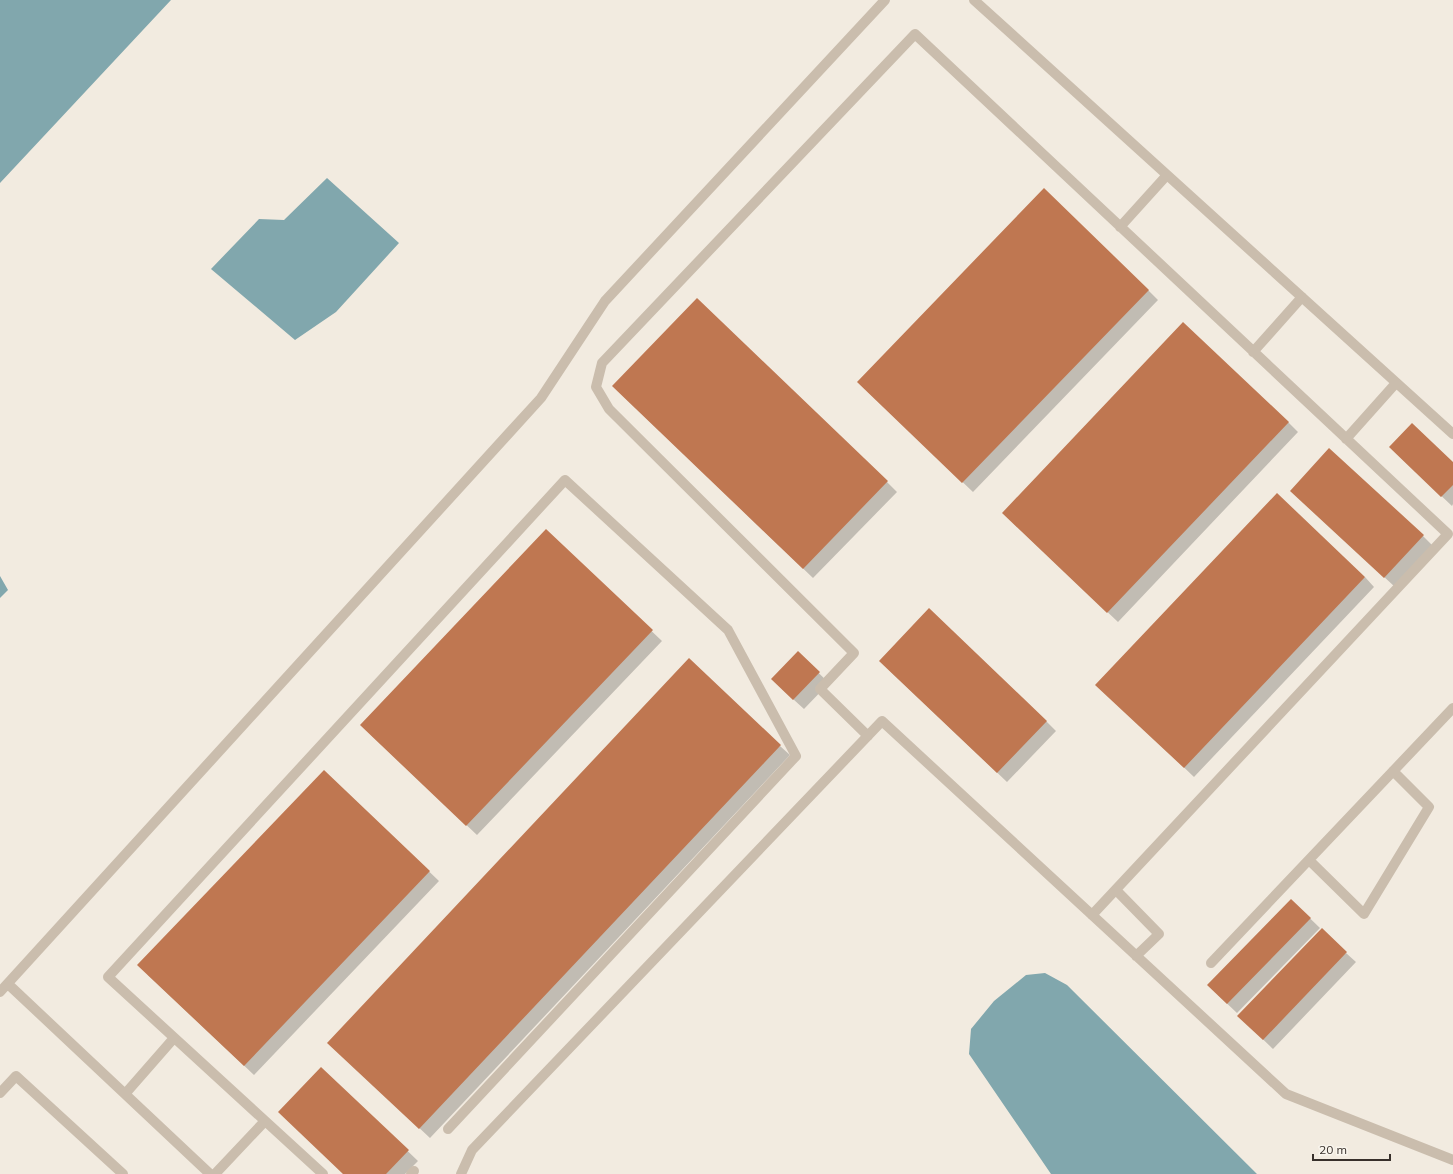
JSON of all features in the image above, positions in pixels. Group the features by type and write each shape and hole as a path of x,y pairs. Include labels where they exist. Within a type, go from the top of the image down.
{"lane":[{"path":"0,992 541,398 605,301 885,0"},
{"path":"974,0 1453,434"},
{"path":"868,736 820,689 854,652 609,409 596,388 602,363 915,34 1346,439 1450,531 1092,915"},
{"path":"1120,227 1167,175"},
{"path":"1253,352 1302,297"},
{"path":"1346,439 1396,383"},
{"path":"323,1174 108,977 564,480 728,630 796,756 448,1129"},
{"path":"1211,963 1453,708"},
{"path":"461,1174 472,1150 882,721 1286,1094 1453,1160"},
{"path":"1309,860 1364,914 1429,807 1393,771"},
{"path":"1116,890 1159,934 1136,956"},
{"path":"8,984 210,1174"},
{"path":"125,1094 174,1038"},
{"path":"0,1093 16,1076 123,1174"},
{"path":"215,1174 265,1121"}],"water":[{"path":"0,0 171,0 0,183"},
{"path":"327,178 399,243 336,312 295,340 211,269 259,219 284,220"},
{"path":"0,576 8,590 0,598"},
{"path":"1045,973 1067,985 1257,1174 1051,1174 969,1054 971,1029 994,1001 1026,975"}],"building":[{"path":"1044,188 1149,290 962,483 857,382"},
{"path":"697,298 888,481 803,569 612,386"},
{"path":"1183,322 1289,422 1107,613 1002,513"},
{"path":"1412,423 1453,462 1453,485 1441,497 1389,447"},
{"path":"1329,448 1424,535 1384,578 1290,491"},
{"path":"1277,493 1365,577 1184,768 1095,685"},
{"path":"546,529 653,630 466,826 360,725"},
{"path":"929,608 1047,721 997,773 879,661"},
{"path":"798,651 820,672 793,700 771,679"},
{"path":"689,658 781,745 419,1129 327,1043"},
{"path":"324,770 430,871 244,1066 137,965"},
{"path":"1291,899 1311,918 1227,1004 1207,985"},
{"path":"1322,928 1347,952 1263,1040 1237,1016"},
{"path":"321,1067 409,1150 386,1174 343,1174 278,1112"}]}
